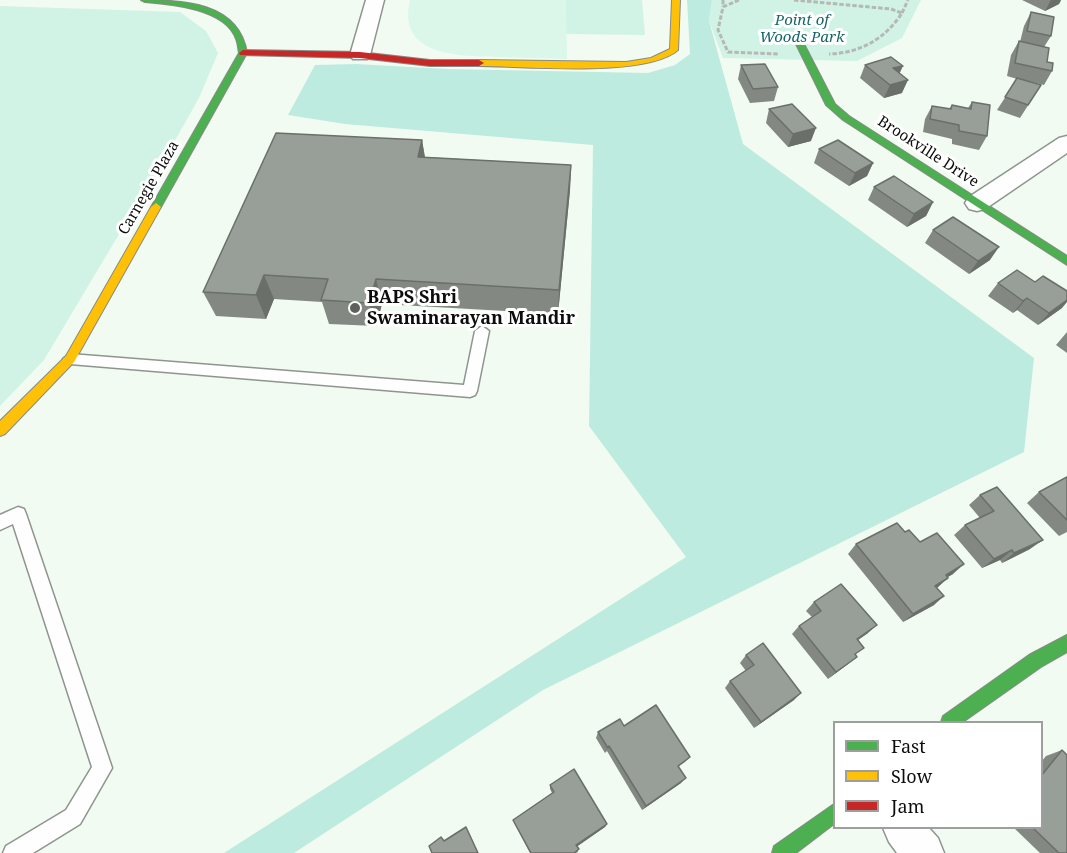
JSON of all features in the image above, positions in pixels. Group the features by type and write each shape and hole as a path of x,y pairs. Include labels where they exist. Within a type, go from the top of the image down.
{"street":[{"path":"145,0 180,2 217,16 232,27 243,40 243,54 360,55 429,63 626,65 653,60 674,50 676,0"},
{"path":"360,55 375,0"},
{"name":"Brookville Drive","path":"803,49 831,105 846,118 1067,261"},
{"name":"Carnegie Plaza","path":"0,430 70,359 243,54"},
{"path":"977,203 1067,143"},
{"path":"952,721 1035,661 1067,643"},
{"path":"781,853 833,814"},
{"path":"904,829 923,853"}],"lane":[{"path":"70,359 470,391 482,331"},
{"path":"0,523 18,514 102,768 73,817 13,853"}],"path":[{"path":"723,0 718,30 728,52 803,49 850,53 890,31 908,0"},
{"path":"723,7 739,0"},
{"path":"794,0 891,9 902,13"}],"green space":[{"path":"410,0 566,0 567,59 469,56 436,50 423,43 413,33 408,19"},
{"path":"566,0 642,0 645,35 566,34"},
{"name":"Point of Woods Park","path":"712,0 921,0 902,38 857,61 723,58 709,21"},
{"path":"0,6 180,12 206,31 218,53 199,98 177,137 44,360 0,406"}],"shaded area":[{"path":"687,0 712,0 709,21 743,144 1034,358 1024,452 543,690 294,853 224,853 686,557 589,426 593,145 345,124 288,115 315,65 356,64 447,69 648,73 675,65 690,54"}],"building":[{"path":"1031,12 1054,17 1051,36 1027,31"},
{"path":"1019,41 1049,48 1047,62 1053,63 1052,71 1015,63"},
{"path":"891,57 903,66 893,68 908,80 890,85 865,65"},
{"path":"765,64 778,87 753,89 741,65"},
{"path":"1017,78 1041,85 1028,105 1005,97"},
{"path":"972,102 990,105 987,136 959,131 959,125 930,119 932,106 951,109 952,105 971,109"},
{"path":"792,104 816,128 793,134 769,109"},
{"path":"276,133 422,140 418,157 571,165 559,290 376,279 369,303 321,300 328,279 264,275 256,295 203,292"},
{"path":"838,140 873,163 855,173 819,149"},
{"path":"894,176 933,202 914,214 874,187"},
{"path":"953,217 999,247 978,261 933,230"},
{"path":"1017,270 1035,282 1043,276 1067,291 1067,300 1049,313 1027,298 1023,301 998,283"},
{"path":"1067,477 1067,520 1039,492"},
{"path":"997,487 1043,540 1014,553 1012,550 994,559 965,525 994,511 980,495"},
{"path":"897,523 905,532 909,530 920,542 937,533 964,564 946,575 948,578 935,586 944,596 913,614 856,544"},
{"path":"841,584 877,625 857,639 864,648 855,654 857,657 836,672 799,626 821,611 814,602"},
{"path":"763,643 801,693 761,722 730,681 754,665 746,655"},
{"path":"656,705 690,757 678,766 686,778 646,806 598,732 620,719 624,726"},
{"path":"1062,750 1067,755 1067,853 1059,853 1034,829 1043,829 1043,774"},
{"path":"574,769 607,824 576,845 579,849 574,853 531,853 513,820 554,792 550,785"},
{"path":"466,827 478,853 432,853 429,846 441,837 444,841"}],"traffic: fast":[{"path":"145,0 191,6 221,17 233,26 241,38 243,53 156,207"},
{"path":"800,44 831,105 846,118 1067,261"},
{"path":"950,721 1035,661 1067,643"},
{"path":"781,853 833,814"}],"traffic: slow":[{"path":"479,63 626,65 653,60 674,50 676,0"},
{"path":"0,430 70,359 156,207"}],"traffic: jam":[{"path":"243,53 360,55 430,63 479,63"}],"place":[{"name":"BAPS Shri Swaminarayan Mandir","path":"355,308"}]}
